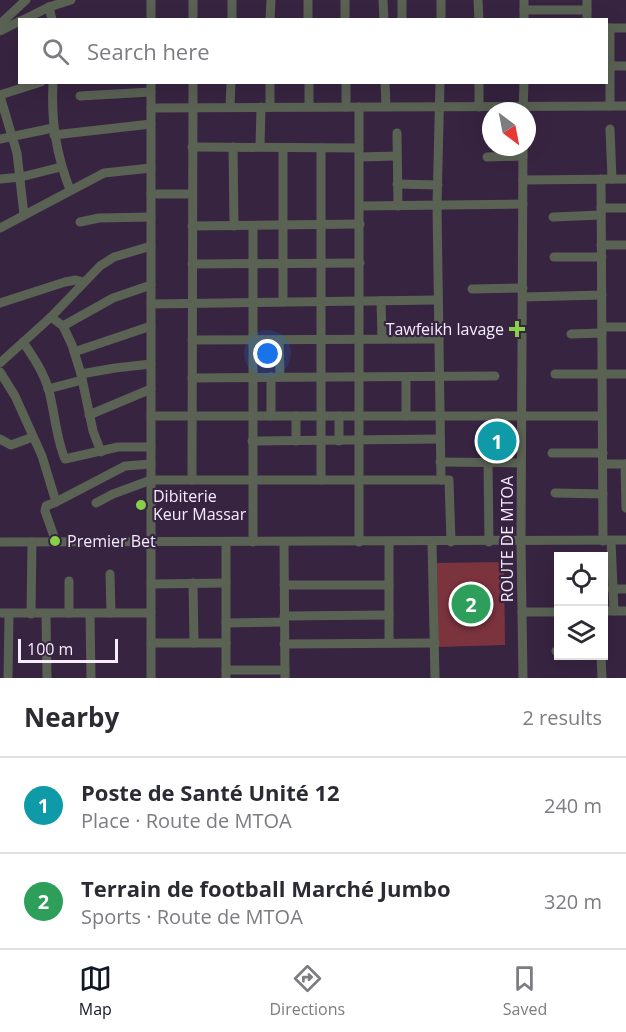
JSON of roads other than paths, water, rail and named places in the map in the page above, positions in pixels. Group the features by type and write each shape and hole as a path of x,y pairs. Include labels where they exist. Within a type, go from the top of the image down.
{"street":[{"path":"0,24 26,0"},
{"path":"25,18 71,0"},
{"path":"151,0 151,18"},
{"path":"193,0 193,18"},
{"path":"232,0 232,18"},
{"path":"270,18 271,0"},
{"path":"308,0 308,18"},
{"path":"345,0 345,18"},
{"path":"383,0 384,18"},
{"path":"402,0 402,18"},
{"path":"441,0 441,18"},
{"path":"478,0 479,18"},
{"path":"524,10 587,15 587,0"},
{"path":"49,7 52,18"},
{"path":"0,31 18,22"},
{"path":"610,106 608,28 626,28"},
{"path":"608,66 626,66"},
{"path":"24,215 17,153 0,96 34,84"},
{"path":"53,84 53,132 61,167 70,190"},
{"path":"192,480 193,84"},
{"path":"230,107 231,84"},
{"path":"260,147 270,84"},
{"path":"309,84 309,107"},
{"path":"346,84 346,107"},
{"path":"385,84 386,106"},
{"path":"440,84 437,205 441,480"},
{"path":"479,84 479,107"},
{"path":"523,102 524,84"},
{"path":"80,96 151,87 151,678"},
{"path":"359,542 360,106"},
{"path":"536,109 626,106"},
{"path":"151,108 482,107"},
{"path":"0,139 151,124"},
{"path":"610,129 612,179"},
{"path":"397,133 398,206"},
{"path":"192,147 321,148 397,156"},
{"path":"233,147 234,226"},
{"path":"283,148 283,302"},
{"path":"321,148 321,480"},
{"path":"487,157 494,156"},
{"name":"ROUTE DE MTOA","path":"523,156 521,416 523,678"},
{"path":"0,179 21,177 61,167"},
{"path":"0,228 104,173 151,168"},
{"path":"601,179 603,494 607,552"},
{"path":"523,180 626,179"},
{"path":"397,184 438,185"},
{"path":"151,194 192,194"},
{"path":"360,206 523,204"},
{"path":"553,217 626,208"},
{"path":"80,222 99,218 151,217"},
{"path":"192,226 360,224"},
{"path":"253,226 253,542"},
{"path":"602,245 626,245"},
{"path":"0,363 51,317 105,262 151,246"},
{"path":"554,257 602,257"},
{"path":"192,264 360,263"},
{"path":"0,303 65,282 76,280 83,282"},
{"path":"63,326 113,298 151,285"},
{"path":"472,289 602,295"},
{"path":"151,304 438,300"},
{"path":"381,301 382,339"},
{"path":"51,317 63,326 74,352 100,452"},
{"path":"74,352 151,326"},
{"path":"571,334 626,327"},
{"path":"192,340 439,339"},
{"path":"271,416 279,340"},
{"path":"23,342 37,362 48,389 57,435 65,459 118,447 151,447"},
{"path":"48,389 115,368 151,364"},
{"path":"0,372 15,396 33,437 56,501"},
{"path":"555,374 626,374"},
{"path":"192,378 495,376"},
{"path":"406,377 406,416"},
{"path":"89,415 151,389"},
{"path":"151,416 602,416"},
{"path":"296,416 296,441"},
{"path":"339,416 339,441"},
{"path":"0,440 11,445 33,437"},
{"path":"252,441 440,439"},
{"path":"552,453 603,453"},
{"path":"440,462 521,463"},
{"path":"489,463 489,542"},
{"path":"56,542 45,511 46,507 125,466 151,464"},
{"path":"603,464 626,464 626,508"},
{"path":"96,503 151,480 449,480 451,542"},
{"path":"555,493 603,494"},
{"path":"0,542 626,540"},
{"path":"31,614 32,542"},
{"path":"226,542 226,674 285,674 284,542"},
{"path":"388,542 389,643"},
{"path":"432,542 435,678"},
{"path":"608,572 612,590 609,611 626,611"},
{"path":"110,574 111,613"},
{"path":"69,581 69,613"},
{"path":"151,584 226,583"},
{"path":"194,584 195,643"},
{"path":"284,585 389,585"},
{"path":"612,590 626,589"},
{"path":"522,612 554,612"},
{"path":"8,678 4,614 151,613"},
{"path":"46,614 47,678"},
{"path":"90,614 91,678"},
{"path":"226,623 389,615"},
{"path":"151,643 226,643"},
{"path":"284,644 435,643"},
{"path":"602,660 602,678"}],"place":[{"name":"Tawfeikh lavage","path":"517,329"},
{"name":"Poste de Santé Unité 12","path":"497,441"},
{"name":"Dibiterie Keur Massar","path":"141,505"},
{"name":"Premier Bet","path":"55,541"},
{"name":"Terrain de football Marché Jumbo","path":"471,604"}]}
